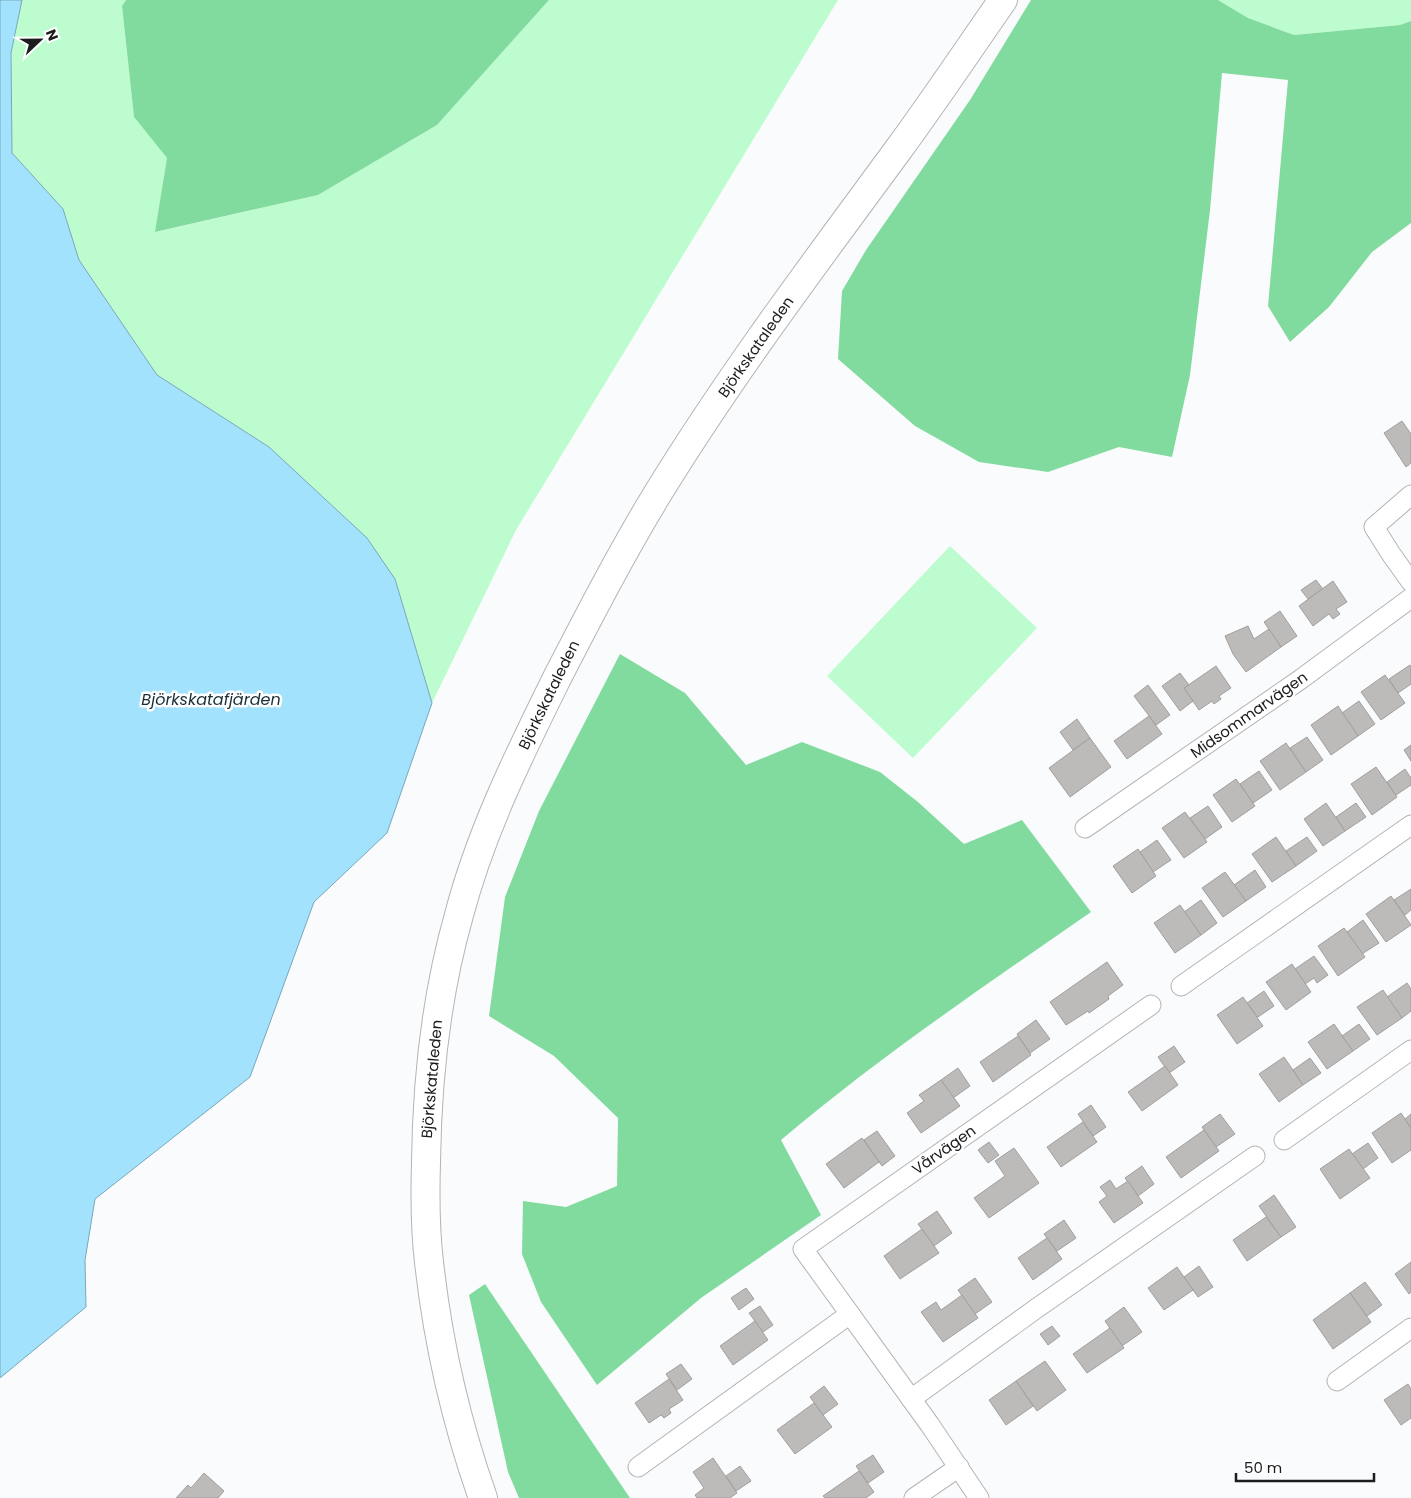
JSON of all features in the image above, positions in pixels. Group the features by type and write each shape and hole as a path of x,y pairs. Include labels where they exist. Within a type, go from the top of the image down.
{"main road":[{"name":"Björkskataleden","path":"483,1498 467,1452 441,1343 428,1260 425,1201 426,1111 437,1011 459,913 475,863 496,806 534,724 590,613 658,493 758,341 901,146 1003,0"}],"street":[{"path":"1411,495 1374,527 1411,582"},
{"name":"Midsommarvägen","path":"1085,828 1301,679 1411,598"},
{"path":"1181,986 1411,825"},
{"name":"Vårvägen","path":"979,1498 911,1399 803,1249 1151,1005"},
{"path":"1284,1140 1411,1050"},
{"path":"911,1399 1037,1308 1255,1156"},
{"path":"638,1467 850,1314"},
{"path":"1337,1381 1411,1328"},
{"path":"914,1498 958,1467"}],"green space":[{"path":"22,0 126,0 122,6 134,117 167,158 156,232 318,195 437,125 549,0 838,0 516,530 432,703 395,579 269,447 157,375 79,260 63,209 12,153 11,53"},
{"path":"126,0 549,0 437,125 318,195 155,232 167,158 134,117 122,6"},
{"path":"1031,0 1218,0 1248,18 1294,35 1400,25 1411,21 1411,223 1372,252 1329,307 1290,342 1268,306 1288,80 1222,73 1210,210 1190,375 1172,457 1119,447 1048,472 979,462 915,426 838,359 842,291 866,250 970,100"},
{"path":"1218,0 1411,0 1411,21 1400,25 1294,35 1248,18"},
{"path":"950,546 1037,628 913,758 827,676"},
{"path":"620,654 685,693 746,765 802,742 880,772 918,802 964,844 1022,820 1091,912 894,1051 781,1140 821,1215 701,1298 597,1385 541,1302 522,1254 523,1201 566,1207 617,1186 618,1118 554,1056 489,1016 505,897 539,811"},
{"path":"485,1284 630,1498 519,1498 508,1472 469,1295"}],"water":[{"name":"Björkskatafjärden","path":"0,0 22,0 11,53 12,153 63,209 79,260 157,375 269,447 367,538 395,579 432,703 387,833 314,902 250,1077 95,1199 85,1260 86,1307 0,1378"}],"building":[{"path":"1402,421 1411,434 1411,463 1406,467 1384,433"},
{"path":"1316,580 1323,589 1308,599 1301,590"},
{"path":"1333,581 1347,602 1336,609 1340,614 1333,619 1329,614 1313,626 1299,606"},
{"path":"1280,611 1297,636 1281,647 1264,622"},
{"path":"1248,626 1254,639 1269,629 1281,647 1246,672 1233,654 1225,636"},
{"path":"1410,665 1411,684 1398,693 1389,679"},
{"path":"1216,666 1231,688 1219,696 1221,699 1214,704 1212,701 1199,710 1184,688"},
{"path":"1180,673 1189,685 1184,688 1193,701 1180,711 1162,686"},
{"path":"1385,675 1405,703 1381,720 1361,692"},
{"path":"1148,685 1170,715 1156,725 1134,696"},
{"path":"1359,701 1375,724 1358,736 1342,713"},
{"path":"1338,706 1358,736 1331,755 1311,725"},
{"path":"1149,716 1162,734 1127,759 1114,741"},
{"path":"1077,719 1090,738 1073,750 1060,732"},
{"path":"1307,737 1323,760 1306,772 1290,748"},
{"path":"1090,738 1111,767 1070,797 1049,768"},
{"path":"1286,743 1306,772 1280,790 1260,761"},
{"path":"1411,745 1411,761 1404,750"},
{"path":"1376,767 1397,797 1372,815 1351,784"},
{"path":"1405,769 1411,778 1411,785 1396,795 1387,782"},
{"path":"1259,771 1272,790 1253,803 1240,784"},
{"path":"1236,779 1255,806 1232,822 1213,795"},
{"path":"1326,803 1345,831 1323,846 1304,819"},
{"path":"1356,803 1366,817 1345,831 1336,817"},
{"path":"1208,806 1222,827 1205,839 1190,818"},
{"path":"1185,812 1207,842 1184,858 1162,828"},
{"path":"1276,837 1296,866 1272,882 1252,854"},
{"path":"1307,837 1317,851 1296,866 1286,851"},
{"path":"1157,840 1171,860 1153,872 1140,852"},
{"path":"1138,849 1156,876 1132,893 1113,866"},
{"path":"1255,870 1266,887 1246,901 1234,885"},
{"path":"1225,872 1246,901 1223,917 1202,888"},
{"path":"1411,889 1411,910 1405,915 1394,900"},
{"path":"1391,896 1411,925 1386,942 1366,914"},
{"path":"1201,900 1217,923 1201,935 1184,912"},
{"path":"1180,905 1201,935 1175,953 1154,923"},
{"path":"1363,920 1379,943 1362,954 1347,932"},
{"path":"1344,928 1365,957 1338,976 1318,946"},
{"path":"1314,956 1328,975 1317,983 1314,978 1305,984 1295,969"},
{"path":"1107,962 1123,985 1108,996 1109,999 1089,1013 1088,1011 1066,1025 1050,1002"},
{"path":"1292,964 1311,992 1286,1010 1266,982"},
{"path":"1407,983 1411,989 1411,1011 1402,1018 1387,997"},
{"path":"1383,990 1402,1018 1377,1035 1357,1007"},
{"path":"1264,991 1274,1006 1258,1017 1247,1003"},
{"path":"1243,997 1263,1026 1237,1044 1217,1015"},
{"path":"1036,1020 1050,1039 1030,1053 1017,1034"},
{"path":"1334,1024 1353,1051 1327,1069 1308,1042"},
{"path":"1359,1024 1370,1039 1353,1051 1342,1036"},
{"path":"1018,1036 1031,1055 993,1082 980,1062"},
{"path":"1174,1046 1185,1062 1169,1073 1158,1057"},
{"path":"1284,1057 1303,1085 1279,1102 1259,1074"},
{"path":"1310,1058 1321,1073 1303,1085 1293,1070"},
{"path":"1165,1066 1178,1085 1142,1111 1128,1092"},
{"path":"958,1068 970,1086 953,1098 941,1080"},
{"path":"941,1080 960,1106 921,1133 907,1113 924,1101 919,1095"},
{"path":"1091,1105 1106,1127 1093,1136 1078,1114"},
{"path":"1401,1113 1411,1128 1411,1150 1392,1163 1372,1133"},
{"path":"1220,1114 1235,1134 1216,1147 1202,1127"},
{"path":"1411,1114 1411,1128 1405,1119"},
{"path":"1083,1122 1097,1142 1061,1167 1047,1147"},
{"path":"1204,1130 1219,1151 1181,1178 1166,1157"},
{"path":"877,1131 895,1156 882,1166 864,1140"},
{"path":"862,1138 879,1162 844,1188 826,1164"},
{"path":"989,1142 999,1155 988,1163 978,1150"},
{"path":"1368,1143 1378,1158 1363,1169 1352,1154"},
{"path":"1014,1148 1039,1183 989,1218 974,1198 1005,1176 995,1161"},
{"path":"1349,1149 1370,1178 1340,1199 1320,1169"},
{"path":"1142,1166 1154,1184 1138,1196 1125,1178"},
{"path":"1110,1180 1116,1189 1128,1181 1143,1203 1114,1223 1099,1202 1107,1196 1100,1187"},
{"path":"1274,1195 1296,1227 1281,1237 1259,1206"},
{"path":"937,1211 952,1233 934,1246 918,1224"},
{"path":"1266,1217 1281,1237 1247,1261 1233,1240"},
{"path":"1064,1220 1076,1238 1057,1251 1044,1234"},
{"path":"922,1229 939,1253 900,1279 884,1256"},
{"path":"1047,1238 1062,1259 1033,1280 1018,1258"},
{"path":"1411,1262 1411,1292 1409,1294 1395,1274"},
{"path":"1199,1266 1213,1287 1198,1297 1184,1277"},
{"path":"1177,1267 1193,1290 1164,1310 1148,1288"},
{"path":"975,1278 992,1302 975,1314 958,1290"},
{"path":"1365,1282 1382,1305 1367,1316 1350,1293"},
{"path":"746,1288 754,1299 739,1310 731,1298"},
{"path":"1350,1293 1371,1322 1333,1349 1313,1320"},
{"path":"962,1295 978,1318 943,1342 921,1312 936,1302 941,1310"},
{"path":"760,1306 773,1325 763,1332 749,1313"},
{"path":"1124,1307 1142,1332 1122,1346 1105,1321"},
{"path":"755,1321 768,1340 733,1365 720,1346"},
{"path":"1052,1326 1060,1336 1048,1345 1040,1334"},
{"path":"1110,1328 1124,1348 1087,1373 1073,1354"},
{"path":"1045,1361 1066,1390 1037,1411 1016,1381"},
{"path":"681,1364 692,1379 677,1390 666,1374"},
{"path":"669,1379 683,1400 669,1409 671,1413 664,1418 661,1415 649,1423 635,1403"},
{"path":"1016,1381 1033,1406 1006,1425 989,1400"},
{"path":"1408,1384 1411,1389 1411,1418 1401,1425 1384,1400"},
{"path":"824,1386 838,1404 823,1415 810,1397"},
{"path":"814,1403 832,1427 795,1454 777,1430"},
{"path":"873,1455 884,1472 868,1483 856,1466"},
{"path":"713,1458 737,1493 730,1498 697,1498 695,1495 704,1488 693,1472"},
{"path":"740,1466 751,1481 736,1491 726,1476"},
{"path":"859,1471 874,1492 866,1498 825,1498 823,1496"},
{"path":"204,1473 224,1491 218,1498 176,1498 188,1485 191,1488"}]}
